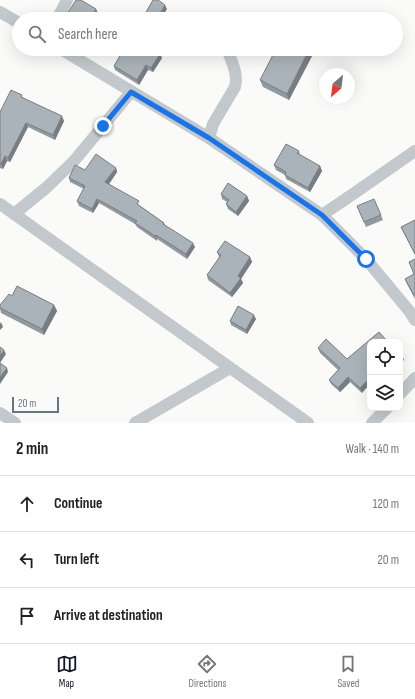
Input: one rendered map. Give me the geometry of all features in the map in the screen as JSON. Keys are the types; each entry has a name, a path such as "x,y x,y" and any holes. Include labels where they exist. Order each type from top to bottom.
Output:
{"street":[{"path":"61,12 67,0"},
{"path":"0,12 12,19"},
{"path":"72,56 209,138 322,215 366,259 415,320"},
{"path":"209,138 214,124 235,87 236,73 230,56"},
{"path":"14,214 46,188 74,161 131,92"},
{"path":"322,215 415,151"},
{"path":"0,204 308,423"},
{"path":"135,423 230,368"},
{"path":"403,391 415,378"},
{"path":"372,423 384,411"},
{"path":"0,413 15,423"}],"building":[{"path":"76,0 81,0 96,9 94,12 68,12"},
{"path":"153,0 158,0 165,5 161,12 146,12"},
{"path":"120,56 159,56 151,68 146,65 137,80 114,66"},
{"path":"272,56 306,56 287,94 260,80"},
{"path":"11,90 22,95 21,97 62,116 53,135 26,123 8,158 5,156 0,164 0,112"},
{"path":"286,144 299,151 297,153 320,166 308,188 285,175 286,172 274,165"},
{"path":"96,154 116,168 105,182 139,201 137,204 164,223 163,224 193,243 186,254 135,223 137,221 97,199 92,209 77,201 85,186 69,178 75,165 85,170"},
{"path":"228,183 247,196 236,212 226,204 229,200 221,194"},
{"path":"374,199 381,215 364,222 357,206"},
{"path":"415,220 415,254 401,227"},
{"path":"225,241 250,257 238,276 241,278 230,293 207,275 221,255 217,252"},
{"path":"415,259 414,295 405,279 414,274 409,262"},
{"path":"17,286 54,305 42,329 0,308 0,305 9,294 12,296"},
{"path":"238,306 254,315 246,330 230,321"},
{"path":"379,332 385,339 371,339"},
{"path":"326,339 347,359 367,342 367,381 360,388 348,377 338,388 329,380 340,368 318,348"},
{"path":"0,347 4,350 0,356"},
{"path":"0,363 7,368 0,377"}],"route":[{"path":"103,126 131,92 209,138 322,215 366,259"}]}
